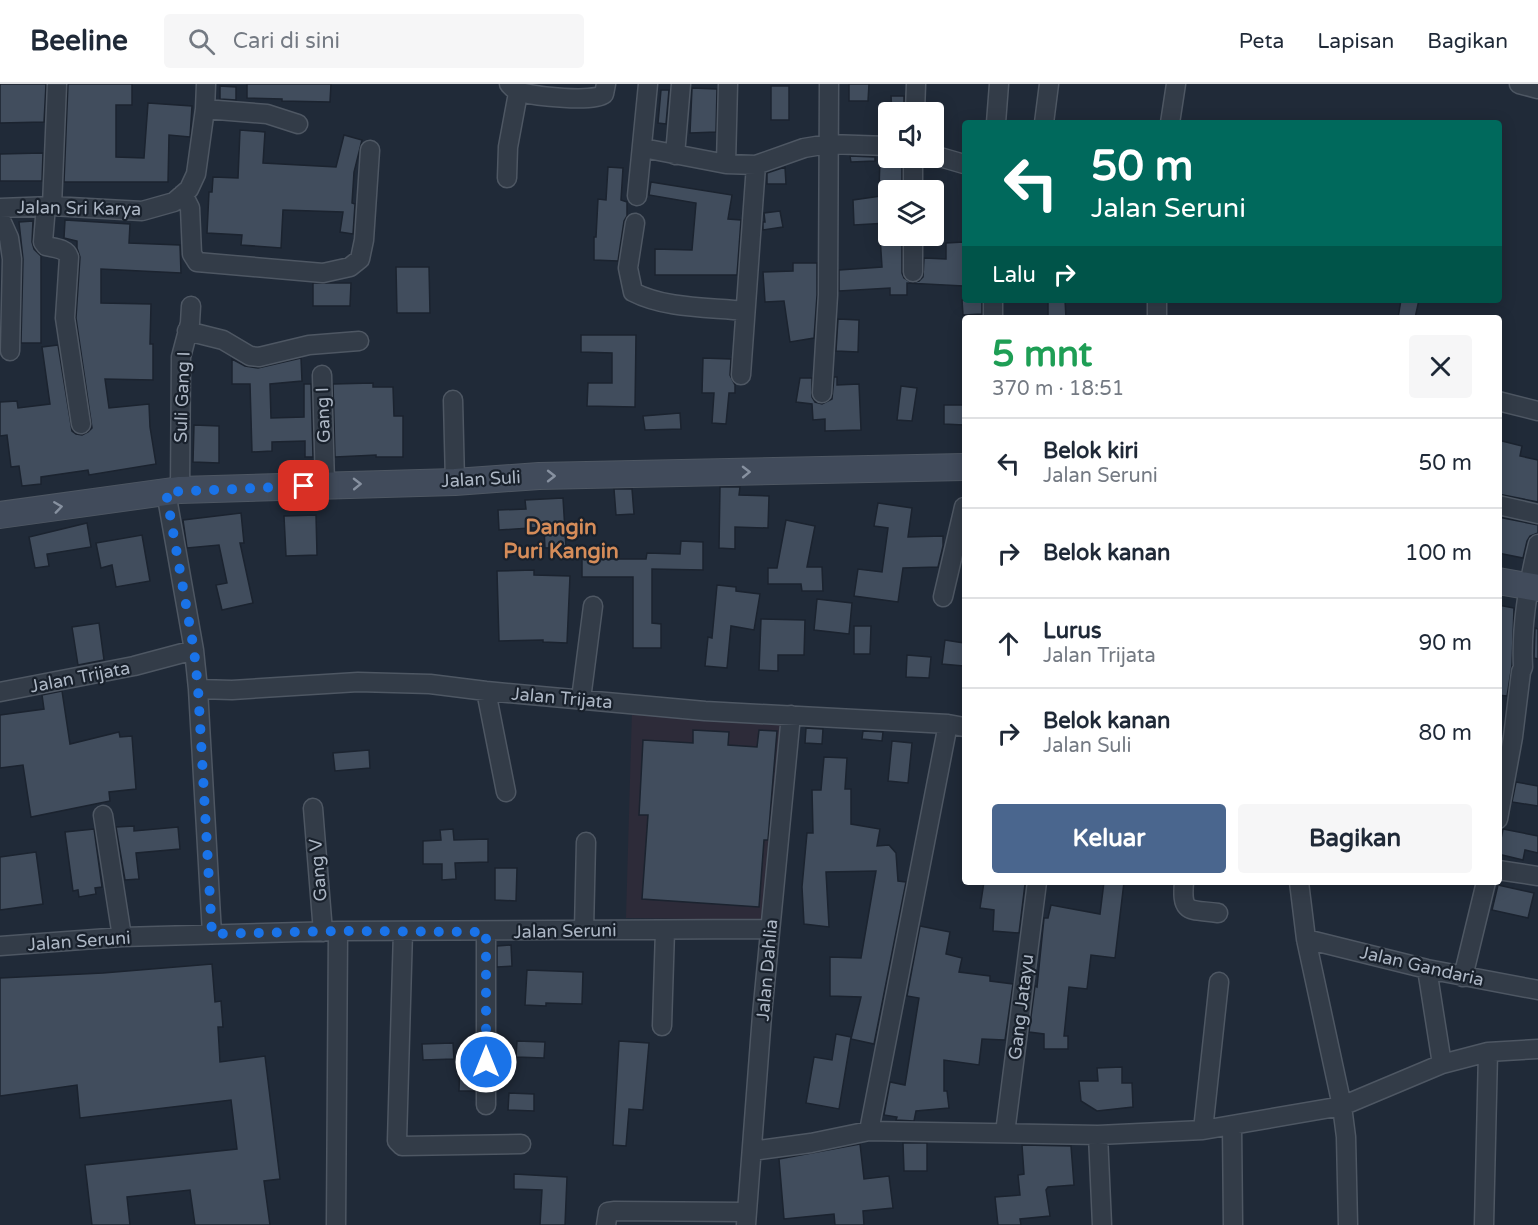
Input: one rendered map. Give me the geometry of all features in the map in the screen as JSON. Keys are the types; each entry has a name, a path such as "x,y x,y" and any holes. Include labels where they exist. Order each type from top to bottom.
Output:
{"main road":[{"name":"Jalan Suli","path":"0,515 173,491 455,482 539,476 962,467"},
{"path":"1502,581 1533,587"}],"street":[{"path":"57,84 49,206 44,242 46,246 64,250 69,257 65,318 81,424"},
{"path":"206,84 196,174 189,189 183,194 190,208 192,254 197,262 322,273 350,267 360,259 364,240 370,150"},
{"path":"507,178 513,88 563,98 597,98 604,94 606,84"},
{"path":"637,196 648,84"},
{"path":"675,155 681,84"},
{"path":"726,164 728,84"},
{"path":"822,393 828,296 829,84"},
{"path":"915,102 916,84"},
{"path":"996,120 999,84"},
{"path":"1044,120 1049,84"},
{"path":"1170,120 1176,84"},
{"path":"1519,84 1538,89"},
{"path":"205,109 267,114 298,124"},
{"path":"643,148 726,164 756,165 804,148 828,144 878,146"},
{"path":"944,158 962,163"},
{"path":"741,375 756,165"},
{"name":"Jalan Sri Karya","path":"0,208 49,206 142,211 174,202 183,194"},
{"path":"0,218 9,238 12,259 10,351"},
{"path":"635,223 628,268 633,292 643,297 672,304 745,310"},
{"path":"913,246 913,272"},
{"name":"Suli Gang I","path":"173,491 181,357 191,306"},
{"path":"187,331 223,340 250,356 259,357 309,345 359,341"},
{"name":"Gang I","path":"322,375 325,485"},
{"path":"453,400 455,482"},
{"path":"1502,402 1538,411"},
{"path":"173,491 198,688 212,934"},
{"path":"1502,506 1538,514"},
{"path":"943,597 962,516"},
{"path":"1502,778 1506,736 1521,672 1531,668 1524,632 1533,587 1538,544"},
{"path":"581,699 593,606"},
{"name":"Jalan Trijata","path":"0,692 92,675 194,650"},
{"name":"Jalan Trijata","path":"198,688 232,690 358,682 429,684 705,711 956,725"},
{"path":"486,691 506,792"},
{"name":"Jalan Dahlia","path":"746,1219 770,929 792,715"},
{"path":"869,1131 956,725"},
{"name":"Gang V","path":"313,808 331,932 336,1225"},
{"path":"103,815 122,937"},
{"path":"584,930 586,842"},
{"path":"1502,871 1538,876"},
{"name":"Gang Jatayu","path":"1005,1133 1037,885"},
{"path":"1184,885 1182,899 1188,909 1218,913"},
{"path":"1299,885 1306,939 1342,1106 1346,1137 1348,1225"},
{"path":"1463,977 1485,885"},
{"name":"Jalan Seruni","path":"0,946 122,937 212,934 770,929"},
{"path":"662,1026 665,930"},
{"path":"403,932 397,1141 402,1146 521,1144"},
{"path":"486,932 486,1105"},
{"name":"Jalan Gandaria","path":"1306,939 1426,969 1538,990"},
{"path":"1426,969 1442,1064"},
{"path":"1203,1130 1219,982"},
{"path":"752,1151 811,1143 869,1131 1098,1135 1203,1130 1342,1106 1442,1064 1488,1052 1538,1049"},
{"path":"1484,1225 1488,1052"},
{"path":"1232,1125 1233,1225"},
{"path":"1098,1135 1102,1225"},
{"path":"606,1225 608,1212 615,1211 746,1219"}],"shaded area":[{"path":"632,711 782,720 764,920 626,918"}],"building":[{"path":"0,84 46,84 44,122 0,123"},
{"path":"68,84 132,84 132,105 116,105 116,157 144,158 148,103 192,106 190,137 169,135 168,182 64,182"},
{"path":"247,84 331,84 330,102 247,98"},
{"path":"849,84 869,84 868,101 849,101"},
{"path":"220,86 236,87 236,100 220,99"},
{"path":"771,86 789,86 789,120 771,120"},
{"path":"692,88 717,89 716,132 690,133"},
{"path":"661,90 669,90 666,124 658,123"},
{"path":"891,96 904,96 904,102 891,102"},
{"path":"240,130 265,132 263,163 336,167 344,135 362,140 354,172 353,234 340,232 343,212 283,210 281,248 241,245 242,235 207,233 209,192 212,192 213,177 238,178"},
{"path":"43,153 42,181 0,181 0,154"},
{"path":"850,156 875,157 875,161 851,162"},
{"path":"608,167 623,168 621,200 627,202 627,216 624,221 618,261 594,260 598,199 606,200"},
{"path":"785,167 786,184 767,184 767,173"},
{"path":"880,168 902,168 902,180 879,180"},
{"path":"651,182 732,195 728,219 741,220 737,275 655,275 655,249 692,250 696,203 649,195"},
{"path":"878,196 878,224 854,225 853,200"},
{"path":"780,211 783,227 763,230 764,213"},
{"path":"65,220 130,224 129,243 180,245 181,273 101,269 101,303 151,304 150,344 153,344 153,380 105,379 109,408 149,404 156,464 89,475 88,470 41,477 41,484 22,486 19,466 11,467 7,435 0,436 0,402 17,401 18,408 50,404 42,347 58,345 72,431 82,435 92,428 76,318 80,257 77,241 64,238"},
{"path":"33,221 32,242 34,249 41,256 41,343 21,343 23,259 19,222"},
{"path":"962,242 962,286 907,283 907,295 890,295 890,288 839,291 839,270 882,267 881,246 902,246 902,273 904,278 912,283 923,277 924,258 946,259 946,243"},
{"path":"793,263 817,263 817,295 814,338 790,342 784,301 765,302 763,272 793,271"},
{"path":"396,267 429,267 430,313 397,313"},
{"path":"313,283 351,283 350,306 313,306"},
{"path":"962,303 982,303 982,314 963,315"},
{"path":"1048,303 1065,303 1066,315 1048,315"},
{"path":"1400,303 1418,303 1416,315 1398,315"},
{"path":"838,319 859,320 858,352 836,351"},
{"path":"581,335 636,335 635,407 587,406 588,383 612,383 612,353 581,352"},
{"path":"301,358 302,381 270,384 271,418 304,417 304,384 311,384 313,457 305,457 305,441 272,442 272,451 252,452 250,384 232,384 232,359 245,366 258,368"},
{"path":"703,358 731,359 730,375 735,385 735,393 729,393 726,424 712,423 714,393 702,393"},
{"path":"834,377 837,377 837,385 859,384 861,430 825,431 825,419 813,420 812,404 796,402 800,378 812,378 812,397 815,402 822,404 832,399"},
{"path":"373,383 373,387 393,387 394,416 403,416 403,457 376,457 376,455 335,457 333,384"},
{"path":"901,386 917,388 912,421 897,420"},
{"path":"944,405 962,405 962,425 944,424"},
{"path":"680,413 681,429 645,430 643,416"},
{"path":"194,425 219,426 219,463 193,462"},
{"path":"1502,441 1522,446 1520,456 1538,460 1538,502 1502,495"},
{"path":"720,487 740,487 739,495 769,496 768,528 735,527 735,549 719,548"},
{"path":"614,489 632,489 634,514 616,515"},
{"path":"563,498 566,547 545,548 544,527 499,530 498,510 526,509 525,500"},
{"path":"878,503 912,508 908,537 943,536 938,567 903,568 898,602 854,596 858,569 882,572 888,528 874,526"},
{"path":"241,513 244,543 240,543 253,603 222,610 216,585 227,583 219,545 187,548 183,520"},
{"path":"316,515 317,555 286,556 284,516"},
{"path":"1502,518 1538,525 1538,533 1530,536 1527,541 1523,558 1502,554"},
{"path":"786,520 815,526 807,567 822,567 823,591 802,591 801,584 768,584 768,568 777,568"},
{"path":"87,523 91,547 47,554 49,566 35,568 29,537"},
{"path":"142,535 150,581 116,587 112,565 101,568 96,543"},
{"path":"681,541 703,542 703,570 652,569 652,623 661,624 661,648 633,648 633,577 582,577 582,559 646,559 647,553 680,554"},
{"path":"534,570 534,575 570,576 567,643 543,642 543,640 499,641 497,571"},
{"path":"717,585 736,587 736,591 760,594 754,630 731,626 727,668 705,666 708,637 712,638"},
{"path":"817,599 852,603 849,634 814,630"},
{"path":"1502,606 1514,608 1512,665 1507,696 1502,695"},
{"path":"761,619 805,620 804,655 778,655 778,671 759,670"},
{"path":"99,623 104,660 78,665 72,627"},
{"path":"854,626 871,626 870,654 854,654"},
{"path":"1535,628 1538,629 1538,659 1534,658"},
{"path":"945,640 962,643 962,666 942,664"},
{"path":"907,655 931,657 929,678 906,677"},
{"path":"62,691 70,744 119,732 120,737 132,736 136,789 109,792 110,801 31,817 23,765 0,768 0,715 44,709 42,695"},
{"path":"806,728 823,729 822,744 805,743"},
{"path":"693,730 729,732 728,745 757,747 759,730 777,731 768,840 764,840 759,907 642,899 648,815 639,815 643,740 693,743"},
{"path":"863,731 883,732 882,741 862,739"},
{"path":"892,741 912,743 908,783 888,781"},
{"path":"369,750 370,768 335,771 333,753"},
{"path":"824,757 847,758 845,789 851,789 851,824 880,829 877,846 889,845 896,853 898,881 906,882 874,1044 851,1039 861,997 830,996 830,957 861,958 876,871 826,872 829,927 804,924 802,887 807,833 813,833 812,790 821,790"},
{"path":"1516,782 1538,786 1538,806 1512,802"},
{"path":"134,826 134,831 178,827 180,849 136,853 139,879 125,880 116,827"},
{"path":"94,829 102,887 95,888 96,894 79,897 78,890 73,891 65,832"},
{"path":"453,829 454,840 488,839 488,862 455,863 456,879 442,880 442,864 423,864 423,841 441,840 440,830"},
{"path":"1503,829 1538,836 1538,853 1525,850 1523,860 1502,855"},
{"path":"36,852 43,904 0,910 0,857"},
{"path":"495,868 517,868 516,901 495,900"},
{"path":"984,885 1025,885 1019,933 993,931 994,910 980,908"},
{"path":"1104,885 1124,885 1115,958 1091,955 1087,989 1069,987 1064,1036 1068,1036 1068,1049 1044,1049 1044,1034 1029,1032 1035,986 1037,987 1044,918 1048,918 1051,905 1100,914"},
{"path":"1498,885 1534,893 1528,918 1492,910"},
{"path":"920,926 950,932 946,954 962,958 959,972 990,976 990,981 1013,984 1005,1040 982,1039 979,1065 944,1060 944,1091 947,1091 949,1108 916,1111 914,1121 896,1120 897,1117 884,1115 890,1082 905,1085 919,998 907,996"},
{"path":"511,945 512,966 497,967 497,946"},
{"path":"212,964 215,1002 221,1001 223,1027 218,1027 220,1062 265,1056 280,1179 264,1181 270,1225 195,1225 190,1190 127,1197 130,1225 92,1225 85,1165 237,1149 231,1100 80,1118 77,1085 0,1096 0,978"},
{"path":"527,970 583,972 582,1004 525,1005"},
{"path":"836,1034 851,1037 839,1109 806,1103 814,1057 832,1060"},
{"path":"517,1041 545,1042 544,1058 516,1057"},
{"path":"619,1041 649,1043 643,1110 629,1109 626,1146 613,1145"},
{"path":"453,1043 454,1059 423,1060 422,1044"},
{"path":"460,1063 475,1063 475,1091 459,1091"},
{"path":"1122,1067 1122,1083 1132,1083 1133,1107 1097,1111 1081,1101 1079,1081 1098,1081 1097,1068"},
{"path":"509,1093 534,1094 534,1111 508,1110"},
{"path":"903,1143 927,1143 927,1171 904,1171"},
{"path":"860,1144 864,1179 889,1176 893,1208 863,1211 864,1225 835,1225 834,1214 784,1219 779,1159"},
{"path":"1022,1145 1071,1146 1074,1185 1048,1187 1046,1190 1050,1216 1020,1219 1021,1225 998,1225 995,1197 1020,1195 1018,1175 1024,1174"},
{"path":"514,1174 567,1177 565,1225 540,1225 542,1190 514,1189"}],"district":[{"name":"Dangin Puri Kangin","path":"561,539"}],"route":[{"path":"304,486 166,492 194,650 198,688 212,934 338,931 486,932 486,1062"}]}
